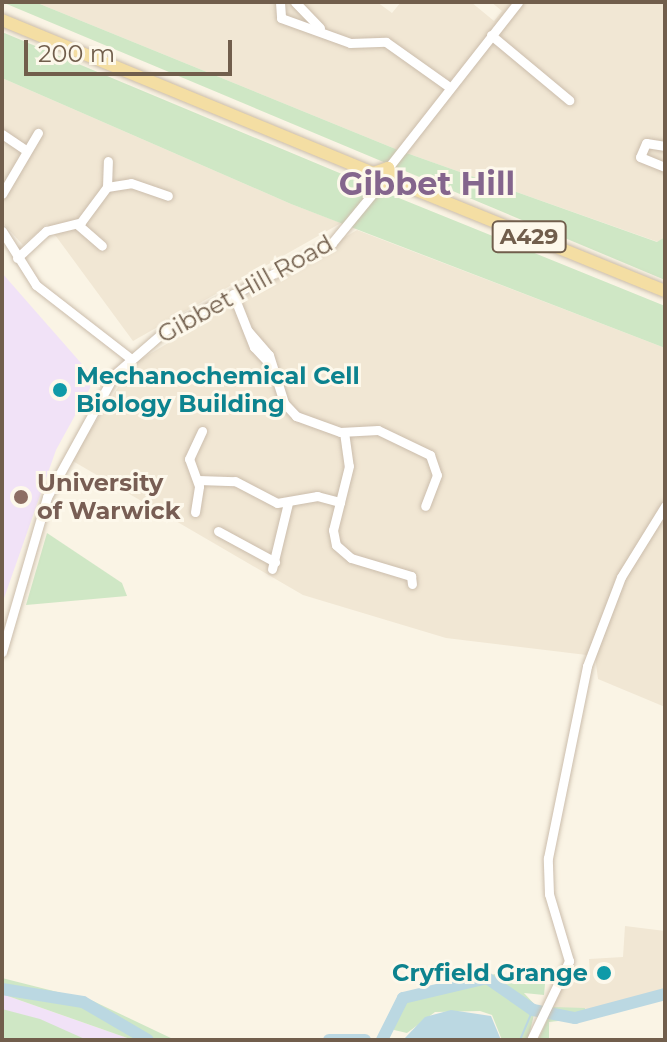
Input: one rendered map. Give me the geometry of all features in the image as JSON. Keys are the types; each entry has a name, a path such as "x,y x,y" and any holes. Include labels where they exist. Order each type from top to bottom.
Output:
{"main road":[{"path":"2,20 374,173 388,168 394,181 378,187 374,173"},
{"name":"A429","path":"394,181 665,291"}],"street":[{"path":"280,2 281,18 320,28 350,43 386,42 448,86"},
{"path":"295,2 320,28"},
{"path":"388,168 448,86 518,2"},
{"path":"491,35 569,100"},
{"path":"2,194 38,133"},
{"path":"2,134 26,150"},
{"path":"665,146 646,143 640,157 665,167"},
{"path":"17,258 46,231 77,224 107,187 108,161"},
{"path":"107,187 127,183 151,195 168,196"},
{"name":"Gibbet Hill Road","path":"2,652 62,461 130,358 233,294 343,235 378,187"},
{"path":"77,224 102,246"},
{"path":"2,231 36,285 107,333 130,358"},
{"path":"233,294 248,331 273,367 289,411 344,432 374,429 430,455 437,475 425,506"},
{"path":"195,512 198,480 189,459 202,431"},
{"path":"344,432 349,466 333,534 343,553 414,576"},
{"path":"198,480 235,481 288,503 313,496 340,502"},
{"path":"218,531 273,565 288,503"},
{"path":"531,1040 569,961 549,894 548,858 587,666 621,577 665,506"}],"shaded area":[{"path":"35,2 377,2 392,13 401,2 471,2 494,21 502,11 491,2 665,2 665,237 658,242 398,150"},
{"path":"2,78 341,223 133,341 47,224 23,245 2,222"},
{"path":"357,230 665,348 665,707 598,679 595,656 446,638 303,595 71,460 133,364"},
{"name":"University of Warwick","path":"2,273 95,379 56,450 2,604"},
{"path":"625,926 665,931 665,990 588,1013 546,1010 568,976 590,975 589,959 623,957"},
{"path":"2,994 16,999 133,1040 2,1040"}],"green space":[{"path":"2,2 35,2 398,150 657,242 665,237 665,280"},
{"path":"2,32 361,182 368,196 389,194 665,306 665,348 291,204 2,78"},
{"path":"47,533 122,583 127,596 26,605"},
{"path":"495,974 513,984 545,984 544,995 524,993 536,1006 528,1040 502,1040 492,1015 480,1011 435,1012 407,1033 394,1030 392,1020 411,994"},
{"path":"2,978 93,1001 175,1040 133,1040 2,994"},
{"path":"553,1007 585,1008 585,1018 549,1022 549,1040 538,1040"},
{"path":"2,1009 40,1019 87,1040 2,1040"}],"water":[{"path":"451,1010 491,1016 501,1040 404,1039 425,1017"}],"waterway":[{"path":"382,1040 403,998 487,978 533,1010 575,1018 665,994"},
{"path":"2,989 83,1002 148,1040"},
{"path":"520,1040 533,1010"},
{"path":"329,1040 365,1040"}],"place":[{"name":"Mechanochemical Cell Biology Building","path":"60,390"},
{"name":"University of Warwick","path":"21,497"},
{"name":"Cryfield Grange","path":"604,973"}],"district":[{"name":"Gibbet Hill","path":"427,184"}]}
